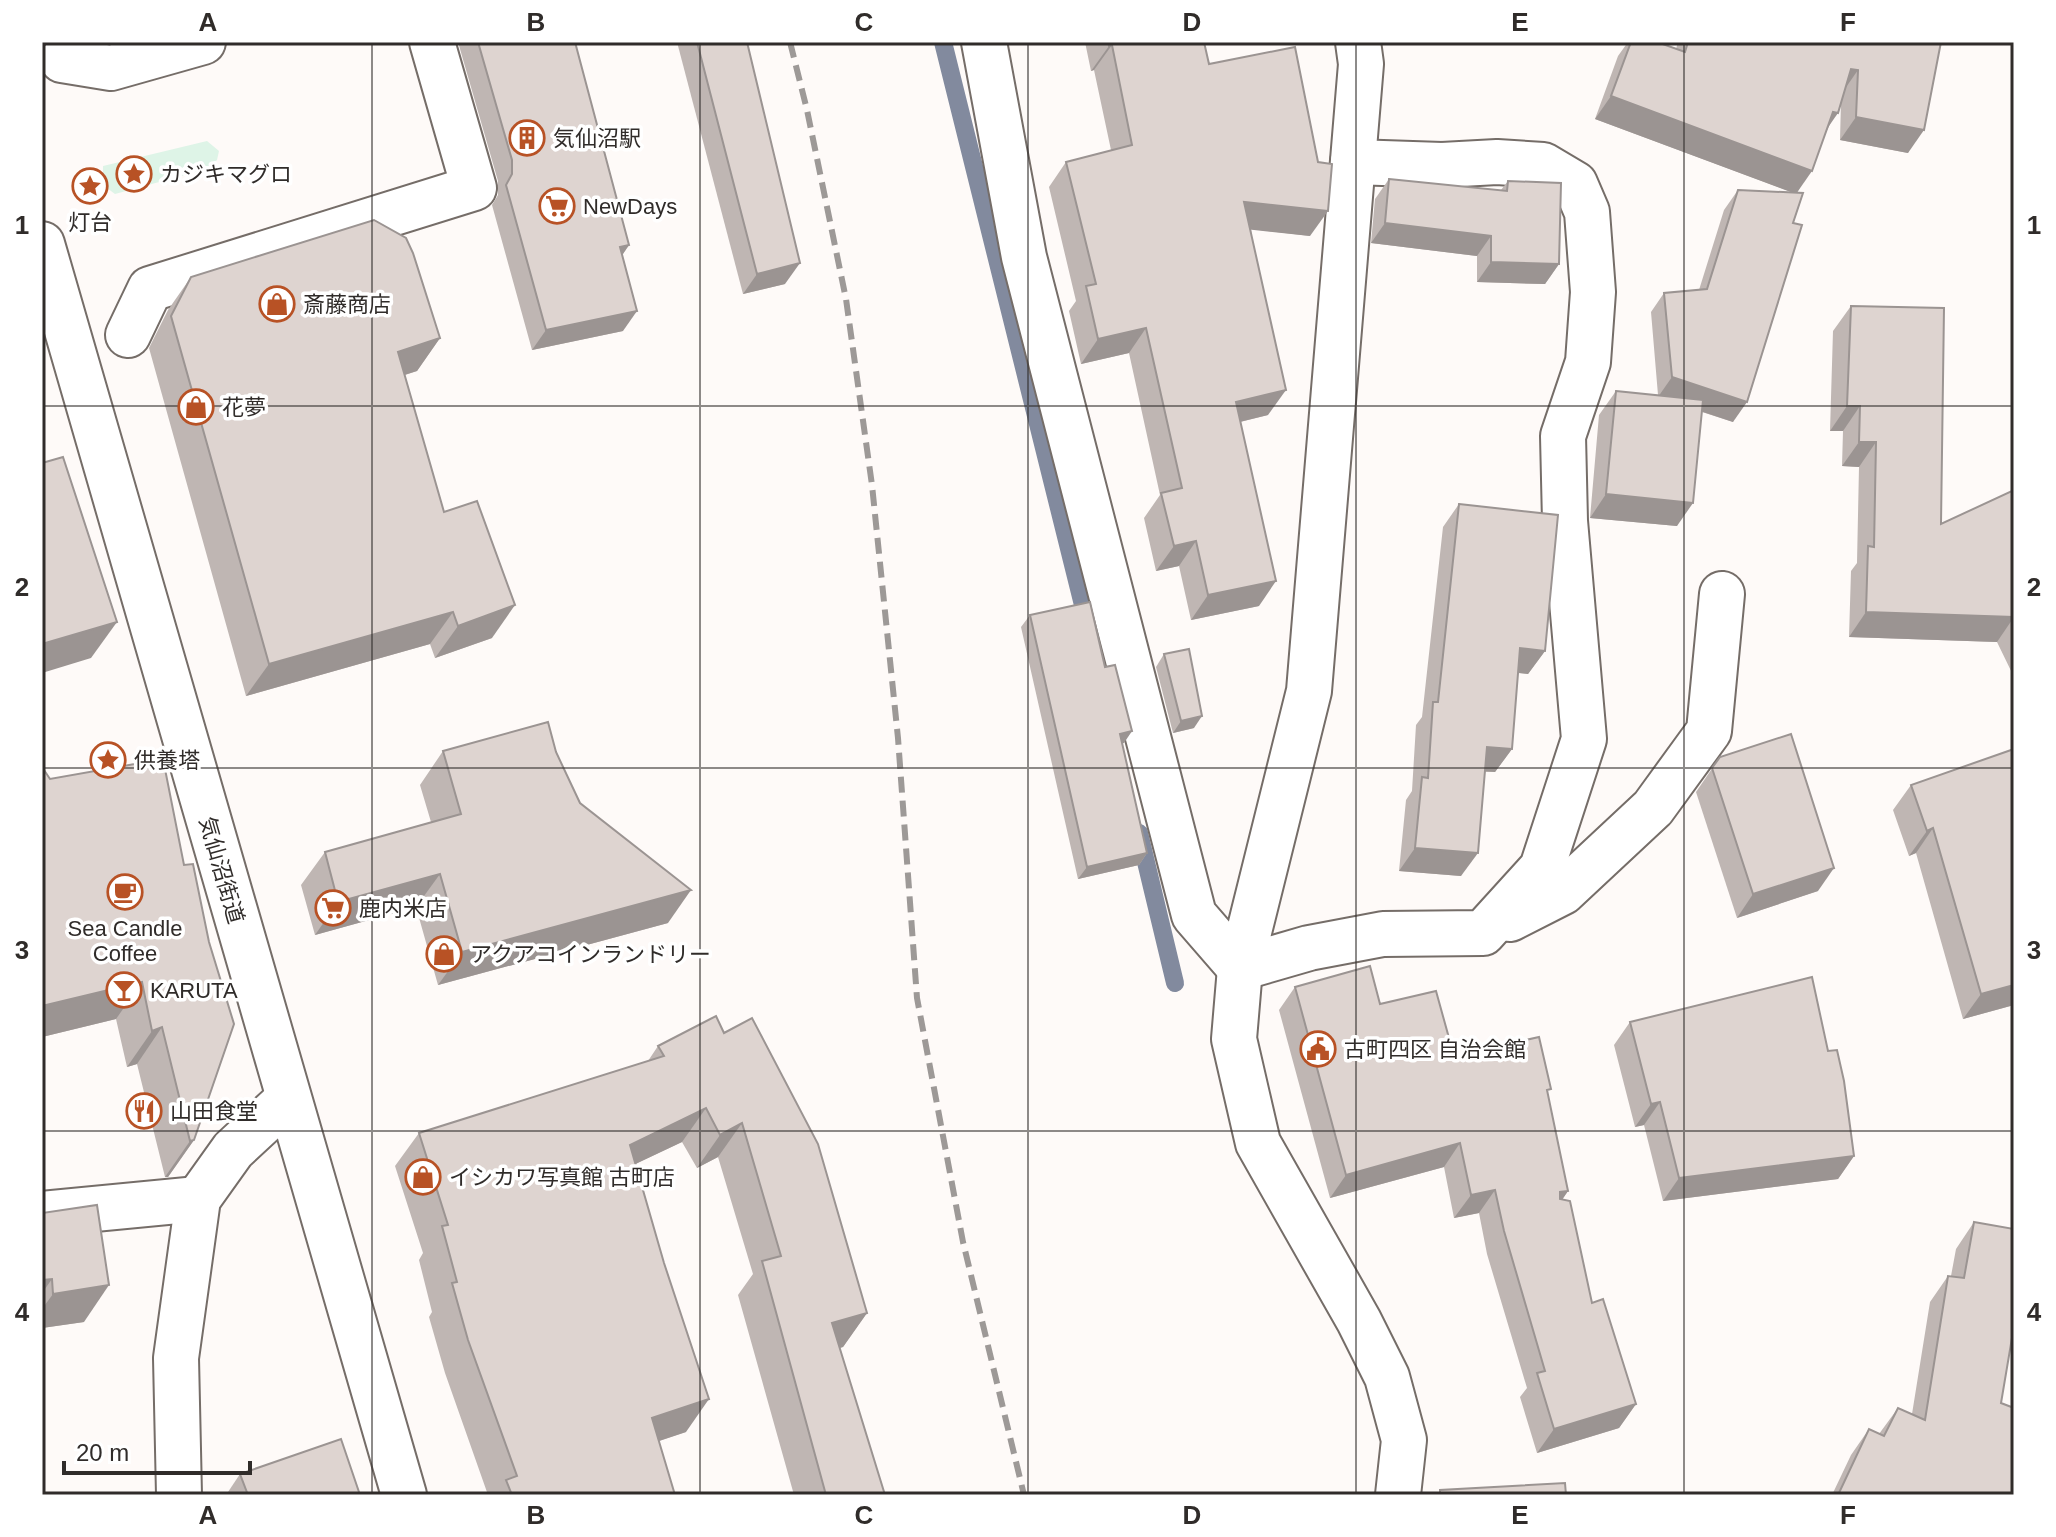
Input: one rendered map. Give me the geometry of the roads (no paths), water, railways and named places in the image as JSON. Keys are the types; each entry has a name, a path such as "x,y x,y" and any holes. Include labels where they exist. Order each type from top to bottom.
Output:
{"street":[{"path":"62,60 111,68 203,42"},
{"path":"128,335 150,289 474,188 432,42"},
{"path":"984,42 1024,257 1194,915 1240,968"},
{"path":"1358,42 1361,64 1309,691 1240,968 1234,1039 1258,1143 1359,1321 1387,1377 1404,1440 1398,1495"},
{"path":"1353,162 1543,165 1575,184 1587,212 1593,292 1588,362 1563,436 1565,521 1584,739 1542,868 1483,933"},
{"name":"気仙沼街道","path":"42,244 404,1495"},
{"path":"1240,968 1309,948 1383,934 1483,933 1563,892 1653,808 1709,731 1722,594"},
{"path":"179,1495 176,1358 198,1199 233,1150 288,1099"},
{"path":"42,1214 198,1199"}],"waterway":[{"path":"943,42 1088,625"},
{"path":"1139,833 1175,983"}],"railway":[{"path":"790,42 846,299 872,485 898,738 917,998 963,1242 1024,1495"}],"place":[{"name":"気仙沼駅","path":"527,138"},
{"name":"カジキマグロ","path":"134,174"},
{"name":"灯台","path":"90,186"},
{"name":"NewDays","path":"557,206"},
{"name":"斎藤商店","path":"277,304"},
{"name":"花夢","path":"196,407"},
{"name":"供養塔","path":"108,760"},
{"name":"Sea Candle Coffee","path":"125,892"},
{"name":"鹿内米店","path":"333,908"},
{"name":"アクアコインランドリー","path":"444,954"},
{"name":"KARUTA","path":"124,990"},
{"name":"古町四区 自治会館","path":"1318,1049"},
{"name":"山田食堂","path":"144,1111"},
{"name":"イシカワ写真館 古町店","path":"423,1177"}]}
